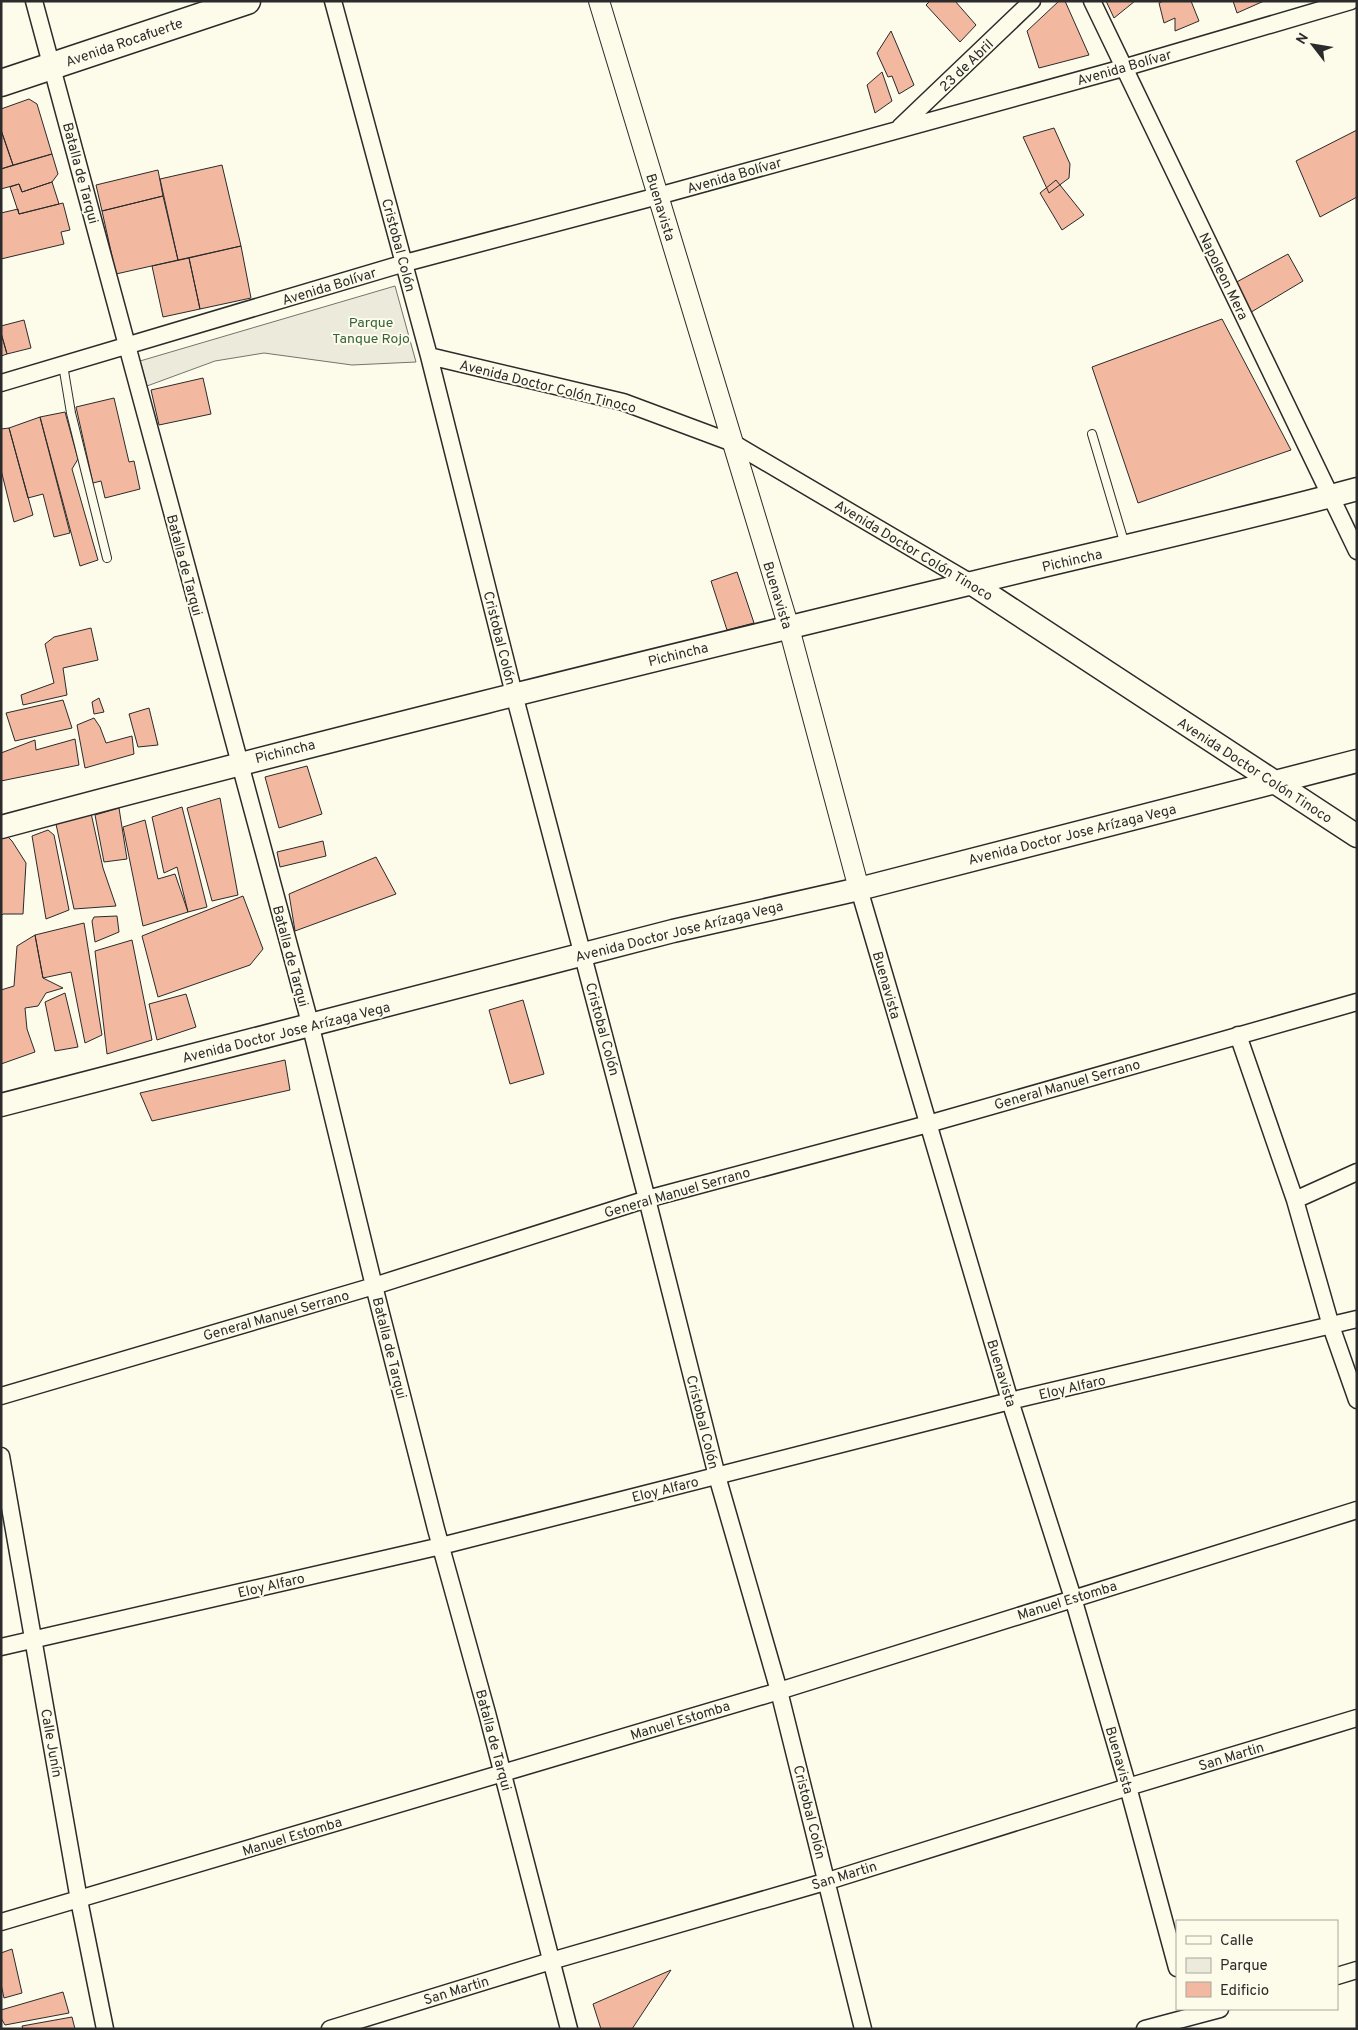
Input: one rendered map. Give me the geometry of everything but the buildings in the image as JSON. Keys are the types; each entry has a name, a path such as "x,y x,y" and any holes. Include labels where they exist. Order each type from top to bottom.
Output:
{"main road":[{"name":"Avenida Rocafuerte","path":"1,83 247,1"},
{"name":"Pichincha","path":"1,827 239,763 514,694 1126,547 1357,489"},
{"name":"Avenida Doctor Colón Tinoco","path":"971,583 1357,836"},
{"name":"Avenida Doctor Jose Arízaga Vega","path":"1,1105 673,931 859,889 1357,761"}],"street":[{"name":"Batalla de Tarqui","path":"34,1 310,1026 441,1546 503,1774 569,2029"},
{"name":"Cristobal Colón","path":"333,1 429,356 514,694 647,1199 717,1476 779,1691 828,1881 863,2029"},
{"name":"Buenavista","path":"599,1 789,628 859,889 1010,1401 1073,1598 1128,1787 1176,1964"},
{"name":"23 de Abril","path":"899,128 1032,1"},
{"name":"Napoleon Mera","path":"1092,1 1357,551"},
{"name":"Avenida Bolívar","path":"1,383 404,263 658,196 899,128 1124,68 1351,1"},
{"name":"Avenida Doctor Colón Tinoco","path":"429,356 623,402 732,443 971,583"},
{"name":"General Manuel Serrano","path":"1,1396 374,1286 647,1199 928,1124 1357,1002"},
{"path":"1238,1035 1295,1200 1331,1326 1357,1400"},
{"path":"1295,1200 1357,1172"},
{"name":"Eloy Alfaro","path":"1,1648 441,1546 1010,1401 1357,1319"},
{"name":"Calle Junín","path":"1,1456 79,1900 106,2029"},
{"name":"Manuel Estomba","path":"1,1922 779,1691 1357,1510"},
{"name":"San Martin","path":"330,2029 551,1961 828,1881 1357,1718"},
{"path":"1338,1976 1357,1970"},
{"path":"1144,2029 1217,2010"}],"lane":[{"path":"63,365 72,413 107,558"},
{"path":"1092,434 1126,547"}],"green space":[{"name":"Parque Tanque Rojo","path":"395,286 416,362 352,365 264,353 215,361 147,386 140,361"}]}
